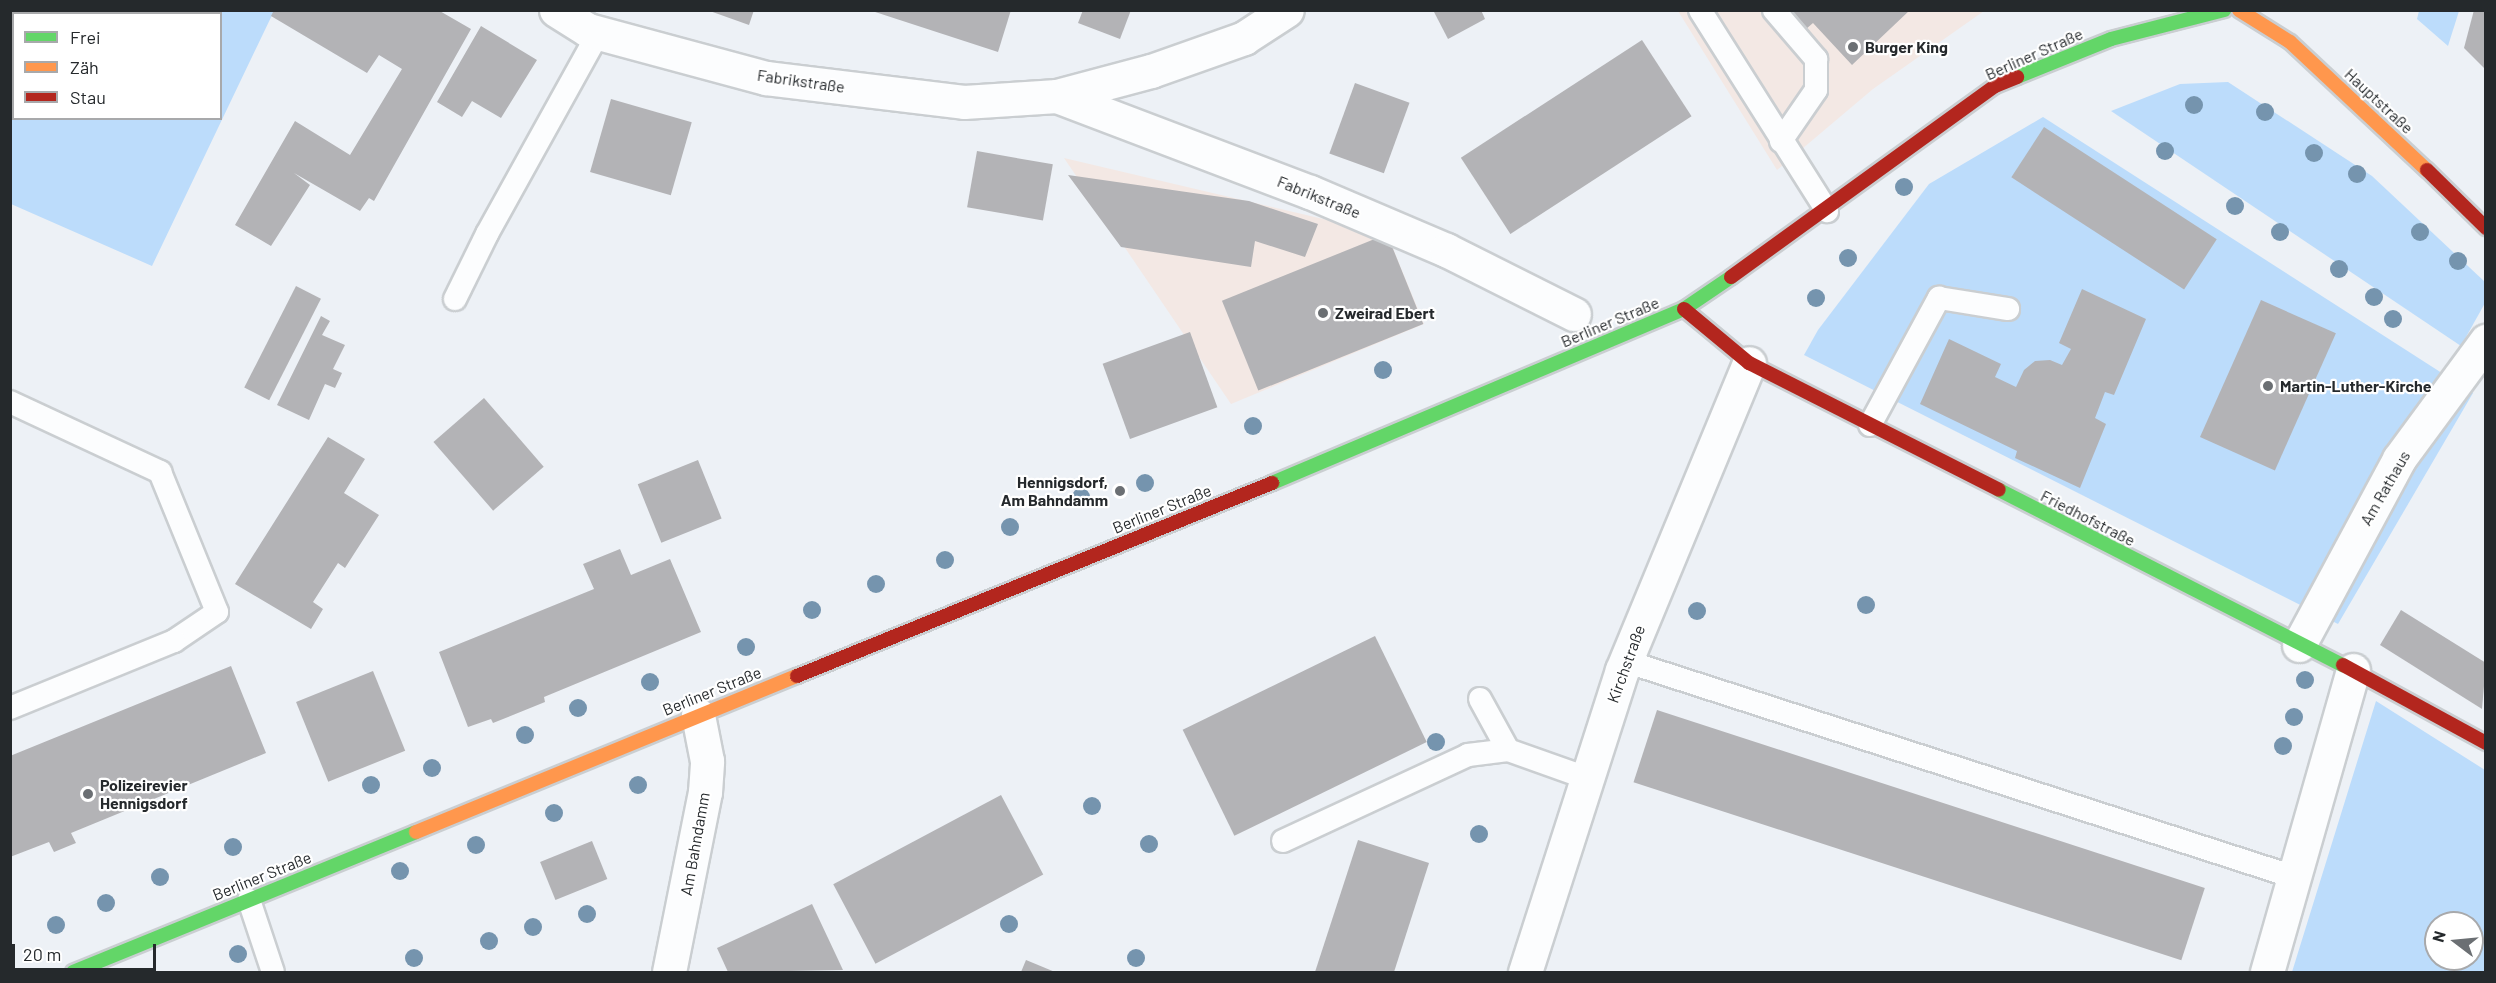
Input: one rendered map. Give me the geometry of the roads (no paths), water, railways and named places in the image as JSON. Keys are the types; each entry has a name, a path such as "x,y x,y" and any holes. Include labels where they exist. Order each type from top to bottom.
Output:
{"main road":[{"name":"Berliner Straße","path":"73,972 104,967 249,900 1359,447 1684,309 1827,211 1995,87 2111,39 2224,10"},
{"name":"Hauptstraße","path":"2239,10 2290,42 2384,127 2486,228"},
{"name":"Friedhofstraße","path":"1684,309 1749,363 2299,645 2353,670 2486,743"}],"street":[{"name":"Fabrikstraße","path":"556,10 599,33 766,78 964,102 1057,96 1151,71 1244,38 1287,10"},
{"name":"Fabrikstraße","path":"1057,96 1310,192 1446,250 1574,314"},
{"name":"Am Rathaus","path":"2299,645 2399,459 2486,341"},
{"name":"Kirchstraße","path":"1529,971 1625,661 1749,363"},
{"path":"2267,972 2353,670"},
{"name":"Am Bahndamm","path":"669,972 705,792 707,761 698,715"}],"lane":[{"path":"1700,10 1827,211"},
{"path":"1774,10 1816,58 1816,90 1781,141"},
{"path":"456,299 487,234 599,33"},
{"path":"1870,425 1940,298 2008,309"},
{"path":"10,402 160,472 217,612 174,641 10,708"},
{"path":"1625,661 2294,877"},
{"path":"1480,699 1509,750"},
{"path":"1283,841 1468,755 1509,750 1587,778"},
{"path":"249,900 273,972"}],"place":[{"name":"Burger King","path":"1853,47"},
{"name":"Zweirad Ebert","path":"1323,313"},
{"name":"Martin-Luther-Kirche","path":"2268,386"},
{"name":"Hennigsdorf, Am Bahndamm","path":"1120,491"},
{"name":"Polizeirevier Hennigsdorf","path":"88,794"}]}
